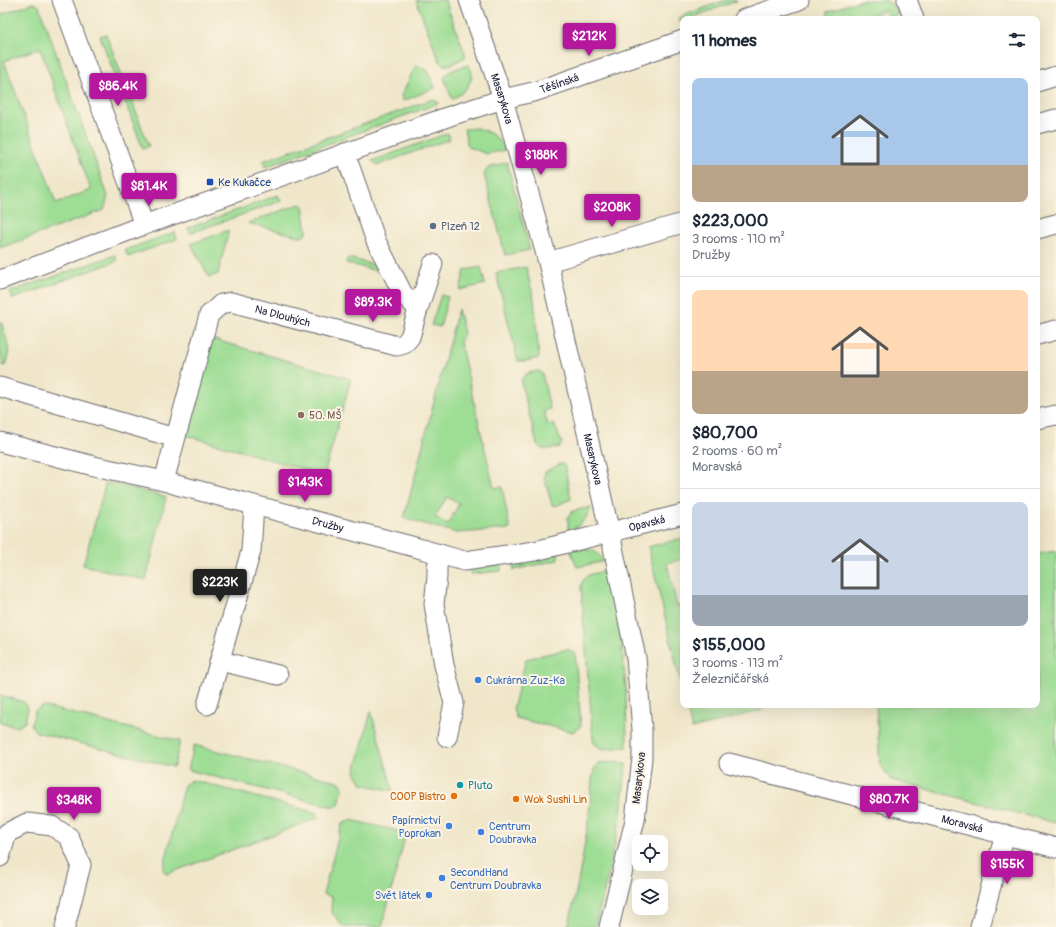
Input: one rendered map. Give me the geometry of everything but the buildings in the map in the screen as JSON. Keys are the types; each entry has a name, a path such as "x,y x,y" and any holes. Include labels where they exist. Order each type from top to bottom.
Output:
{"street":[{"path":"62,0 144,226"},
{"name":"Masarykova","path":"469,0 503,99 548,262 610,533 636,658 642,730 642,758 635,820 609,927"},
{"path":"753,16 799,0"},
{"path":"907,0 913,16"},
{"name":"Těšínská","path":"503,99 537,91 680,41"},
{"path":"1040,81 1056,76"},
{"path":"0,280 345,153 503,99"},
{"path":"1040,123 1056,119"},
{"path":"345,153 376,241 403,294 418,309 433,264"},
{"path":"1040,229 1056,224"},
{"path":"548,262 680,225"},
{"name":"Na Dlouhých","path":"175,438 209,314 221,304 231,302 398,346 404,344 410,337 418,309"},
{"path":"1040,334 1056,330"},
{"path":"0,386 175,438 164,481"},
{"path":"1040,418 1056,415"},
{"name":"Družby","path":"0,442 94,466 164,481 464,561 535,551 610,533"},
{"path":"207,705 251,551 254,506"},
{"name":"Opavská","path":"610,533 680,515"},
{"path":"440,554 437,567 434,604 444,664 454,703 447,737"},
{"path":"220,661 278,675"},
{"name":"Moravská","path":"729,763 1056,848"},
{"path":"0,857 7,833 27,823 52,826 69,837 81,865 65,927"},
{"path":"980,927 1005,834"}],"green space":[{"path":"416,0 445,0 466,56 449,65 444,65 439,61"},
{"path":"726,0 737,1 696,16 683,16"},
{"path":"861,0 886,0 893,6 898,5 896,16 888,16 885,10 869,16 829,16 827,12"},
{"path":"33,3 39,6 108,196 104,210 0,248 0,15","holes":["40,48 91,190 56,203 4,61"]},
{"path":"106,34 149,146 143,149 100,36"},
{"path":"416,65 428,71 435,88 403,101 401,96"},
{"path":"469,65 472,78 468,86 459,95 452,99 444,78 451,71"},
{"path":"433,99 439,103 265,167 263,161"},
{"path":"477,128 486,131 497,138 505,150 487,154 468,147 464,129"},
{"path":"448,133 450,139 378,165 372,161"},
{"path":"507,162 530,250 505,255 484,174 488,168"},
{"path":"278,195 281,201 190,233 188,228"},
{"path":"300,204 303,206 307,231 302,237 248,223"},
{"path":"229,230 218,274 209,277 191,244"},
{"path":"175,232 177,239 128,257 125,250"},
{"path":"115,255 117,261 13,299 10,292"},
{"path":"348,258 375,265 377,271 346,263"},
{"path":"481,267 485,284 460,290 465,270"},
{"path":"526,267 534,299 539,358 518,361 496,273"},
{"path":"441,295 448,297 440,327 431,325"},
{"path":"458,309 464,333 460,342 494,488 502,487 510,529 457,533 404,518","holes":["447,497 459,504 448,524 435,517"]},
{"path":"0,321 8,345 8,360 6,365 3,366 0,348"},
{"path":"212,339 351,379 324,475 185,435"},
{"path":"539,371 542,373 550,409 544,411 548,425 554,424 562,443 560,447 541,449 537,444 521,383 525,375"},
{"path":"560,464 563,464 565,467 571,499 555,506 552,505 544,477 545,472"},
{"path":"106,482 166,497 146,580 83,565"},
{"path":"591,507 587,516 582,522 568,531 568,517 573,511"},
{"path":"680,539 680,560 667,563 677,606 680,606 680,680 648,547"},
{"path":"583,548 596,552 605,561 577,567 570,549"},
{"path":"1056,551 1056,823 891,780 880,764 876,708 1040,708 1040,554"},
{"path":"559,553 557,560 514,570 512,563"},
{"path":"501,565 501,571 471,574 468,567"},
{"path":"607,571 620,629 626,689 627,747 602,749 594,743 593,739 581,587 584,579 590,574"},
{"path":"568,649 575,654 581,726 573,732 516,718 513,709 526,659"},
{"path":"0,695 24,702 28,709 25,722 18,727 0,723"},
{"path":"43,706 180,741 174,767 36,732 31,725 35,711"},
{"path":"687,708 762,708 762,710 692,729"},
{"path":"371,711 393,791 362,784 355,772"},
{"path":"194,745 340,782 343,788 339,804 334,807 188,770"},
{"path":"610,762 626,763 621,814 609,872 595,927 568,927 583,852 594,769 597,765"},
{"path":"192,780 317,813 318,818 167,874 163,870 184,785"},
{"path":"351,820 406,833 382,927 343,927 331,911 332,897 323,894 342,824"}],"place":[{"name":"Ke Kukačce","path":"210,182"},
{"name":"Plzeň 12","path":"433,226"},
{"name":"50. MŠ","path":"301,415"},
{"name":"Cukrárna Zuz-Ka","path":"478,680"},
{"name":"Pluto","path":"460,785"},
{"name":"COOP Bistro","path":"454,796"},
{"name":"Wok Sushi Lin","path":"516,799"},
{"name":"Papírnictví Poprokan","path":"449,826"},
{"name":"Centrum Doubravka","path":"481,832"},
{"name":"SecondHand Centrum Doubravka","path":"442,878"},
{"name":"Svět látek","path":"429,895"}]}
